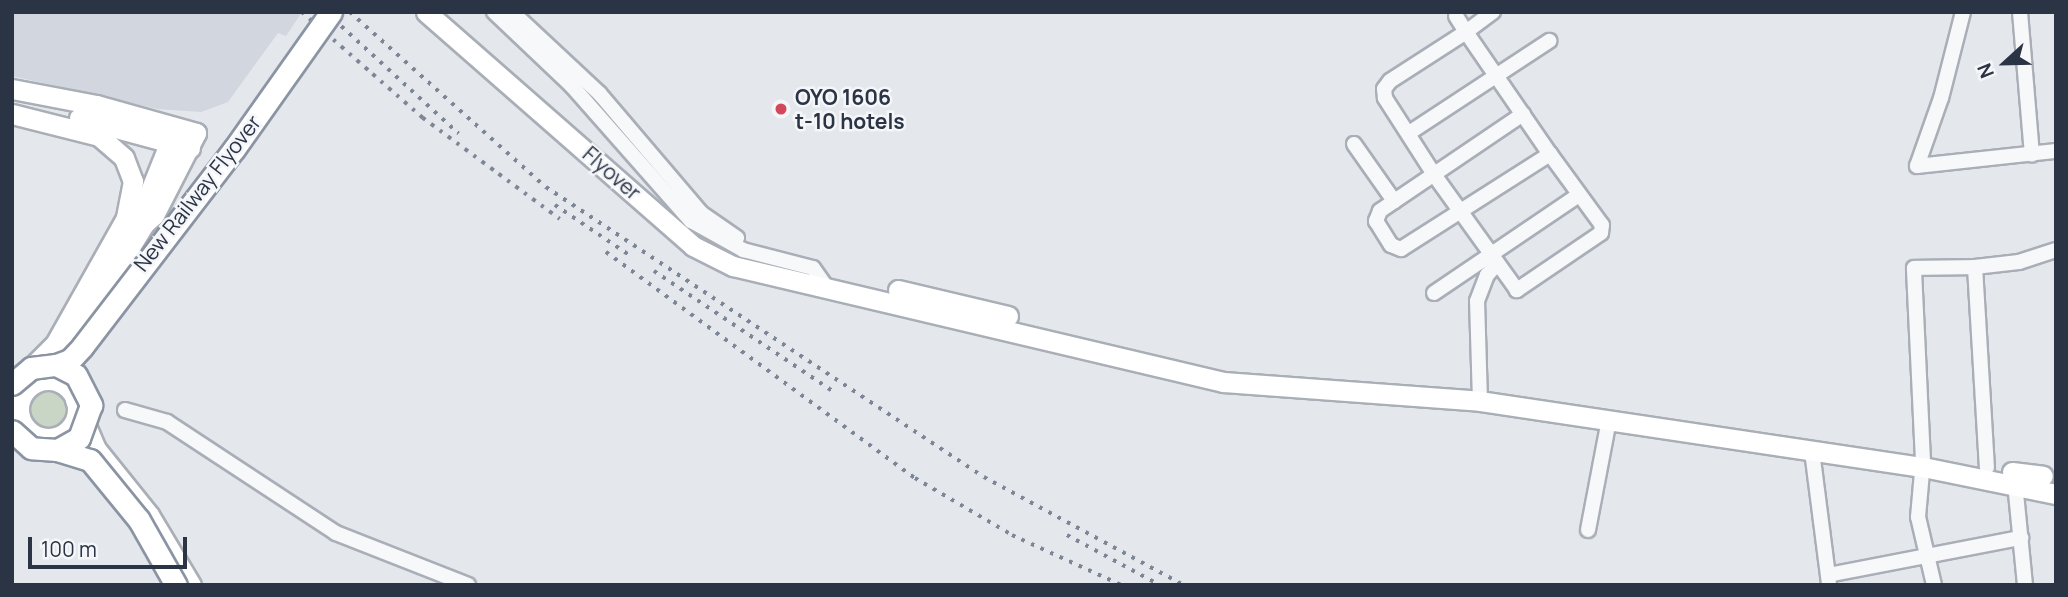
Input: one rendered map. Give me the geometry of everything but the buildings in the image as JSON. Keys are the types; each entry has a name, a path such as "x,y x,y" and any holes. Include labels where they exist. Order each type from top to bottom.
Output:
{"highway":[{"name":"New Railway Flyover","path":"56,365 70,360 82,346 234,149 331,12"},
{"name":"New Railway Flyover","path":"80,347 341,12"},
{"path":"22,385 56,365 76,375 89,394 86,428 93,454 143,516 183,585"},
{"path":"27,438 69,446 86,428"},
{"path":"27,438 90,460 139,520 176,585"}],"main road":[{"name":"Flyover","path":"426,12 693,246 733,266 811,277"},
{"name":"Flyover","path":"438,12 697,239 733,258 811,277"},
{"path":"12,89 174,133"},
{"path":"12,105 174,133 196,133 154,215 144,224 80,347 65,366 76,412 68,429 51,438 27,438"},
{"path":"12,114 109,141 124,158 133,181 126,218 55,344 22,385 19,410 27,438"},
{"path":"144,224 144,206 174,133"},
{"path":"811,277 1223,382 1481,399 1923,464 2015,483 2048,484"},
{"path":"22,385 80,347"},
{"path":"22,385 57,382 73,397 96,449 149,515 191,585"},
{"path":"1481,399 1812,451 1923,464 1987,468 2048,484"},
{"path":"27,438 78,454 140,531 170,585"}],"street":[{"path":"494,12 572,86 691,221 743,250 811,277"},
{"path":"512,12 599,93 701,213 737,238 800,260 811,277"},
{"path":"1456,16 1466,32 1550,155 1602,225 1601,233 1517,290 1435,176 1384,89 1466,32 1493,12"},
{"path":"1963,12 1941,99 1917,166 2056,151"},
{"path":"2020,12 2032,154"},
{"path":"1409,133 1549,41"},
{"path":"1523,114 1376,215 1395,249 1550,155"},
{"path":"1354,144 1394,201"},
{"path":"1434,293 1493,260 1578,195"},
{"path":"1934,585 1918,517 1923,464 1914,268 1975,267 2019,262 2056,250"},
{"path":"1481,399 1477,301 1493,260"},
{"path":"1975,267 1987,468"},
{"path":"125,410 167,422 336,533 468,585"},
{"path":"1588,530 1609,420"},
{"path":"1812,451 1828,580 2021,538"},
{"path":"2015,483 2025,585"}],"shaded area":[{"path":"12,12 302,12 286,36 278,33 228,102 201,112 157,109 12,76"}],"green space":[{"path":"48,385 65,392 72,409 65,426 48,433 31,426 24,409 31,392"}],"railway":[{"path":"302,12 423,118 560,219"},
{"path":"326,12 459,134"},
{"path":"350,12 546,187 984,477 1184,585"},
{"path":"555,205 628,254"},
{"path":"606,252 915,478 1012,535 1121,585"},
{"path":"654,271 834,392"},
{"path":"1067,535 1160,585"}],"place":[{"name":"OYO 1606 t-10 hotels","path":"781,109"}]}
